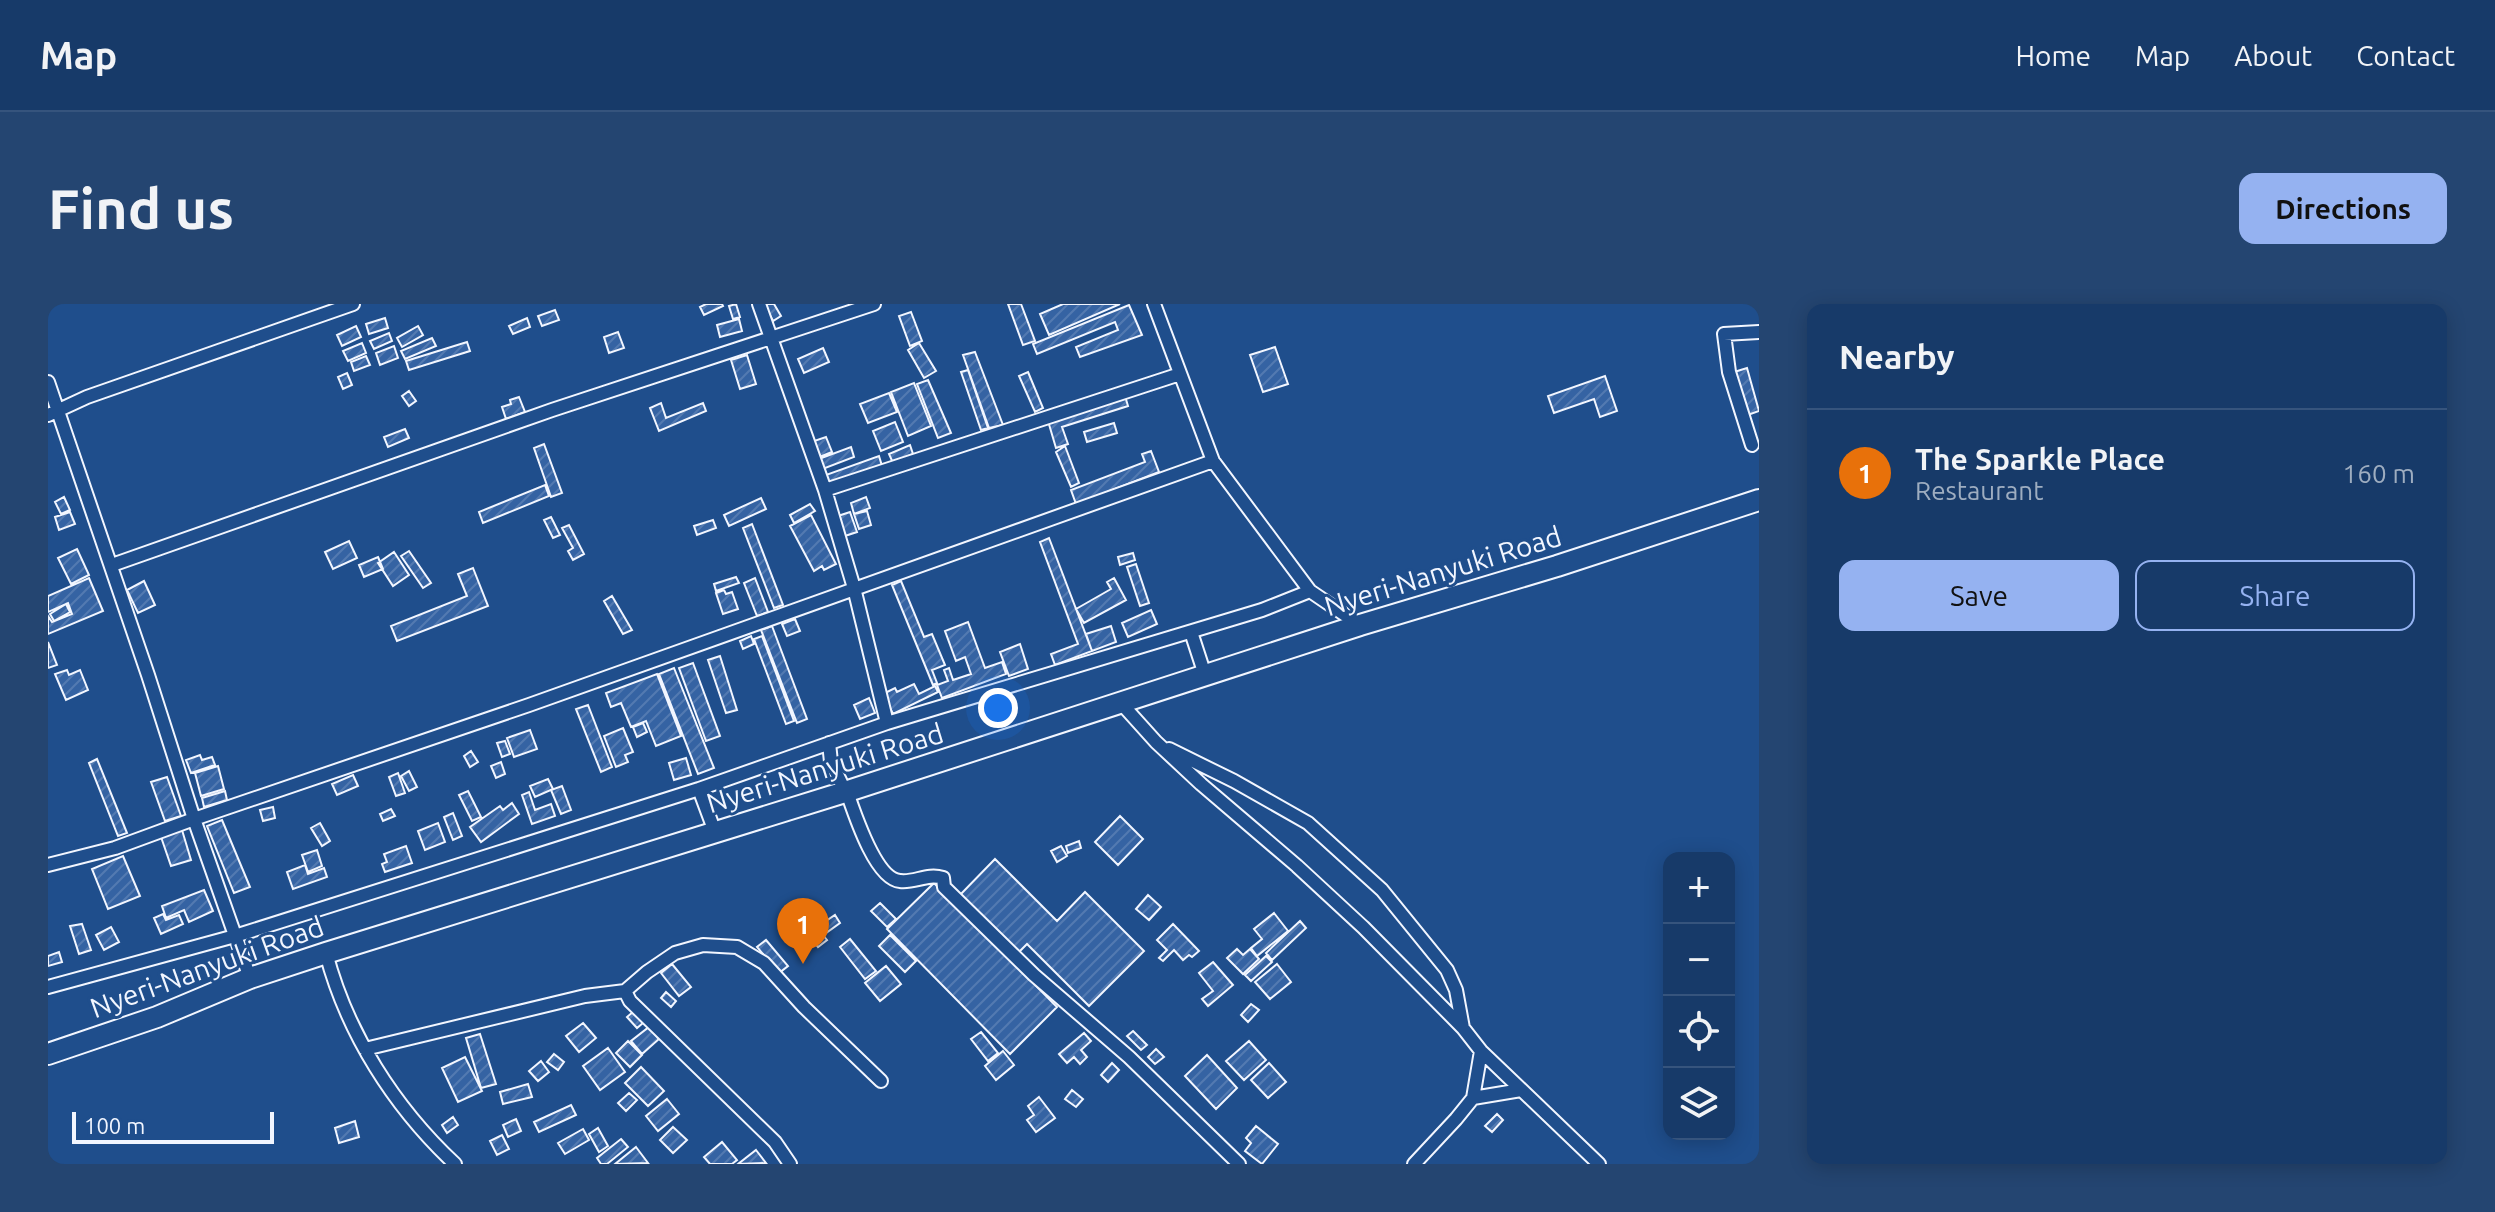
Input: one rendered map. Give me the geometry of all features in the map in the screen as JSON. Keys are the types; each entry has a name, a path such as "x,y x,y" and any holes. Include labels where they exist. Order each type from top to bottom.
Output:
{"highway":[{"name":"Nyeri-Nanyuki Road","path":"48,1054 157,1017 250,978 326,953 715,832 847,795 1120,702 1759,500"}],"street":[{"path":"53,413 87,397 353,304"},
{"path":"759,304 825,490 854,588 887,723"},
{"path":"112,565 552,410 874,304"},
{"path":"1154,304 1213,461 1310,591 1360,625"},
{"path":"1752,445 1729,372 1724,334 1759,332"},
{"path":"825,490 1180,374"},
{"path":"48,382 53,413 112,565 194,819 250,978"},
{"path":"48,865 115,848 610,677 1213,461"},
{"path":"48,987 235,936 699,789 887,723 1262,610 1310,591"},
{"path":"1191,632 1205,675"},
{"path":"1120,702 1156,742 1335,901 1463,1028 1481,1051 1599,1164"},
{"path":"1156,742 1308,823 1353,862 1382,890 1447,970 1456,990 1463,1028"},
{"path":"829,743 831,762 866,841 892,879 943,878 944,887 1034,975 1129,1057 1239,1164"},
{"path":"699,789 715,832"},
{"path":"365,1049 585,996 625,991 675,953 703,945 737,947 764,963 804,1007 881,1081"},
{"path":"326,953 348,1018 365,1049 392,1093 455,1164"},
{"path":"625,991 630,1001 775,1142 790,1164"},
{"path":"1414,1164 1473,1098 1481,1051"},
{"path":"1473,1098 1521,1090"}],"building":[{"path":"706,304 723,306 704,315 700,307"},
{"path":"736,304 740,317 733,319 729,306"},
{"path":"764,304 774,304 781,316 773,321"},
{"path":"1008,304 1021,304 1035,341 1023,345"},
{"path":"1063,304 1120,304 1049,335 1040,314"},
{"path":"1129,305 1142,335 1080,357 1076,347 1118,330 1115,322 1037,354 1033,344"},
{"path":"555,310 559,320 542,326 538,316"},
{"path":"911,312 922,341 910,346 899,316"},
{"path":"385,318 388,328 369,334 366,324"},
{"path":"527,318 530,327 513,334 509,326"},
{"path":"739,319 742,331 720,337 717,325"},
{"path":"356,326 361,337 342,346 337,335"},
{"path":"418,326 423,335 402,347 397,338"},
{"path":"618,332 624,348 609,353 604,337"},
{"path":"389,333 392,341 374,349 370,341"},
{"path":"432,338 436,346 405,359 401,351"},
{"path":"467,342 470,351 409,370 406,361"},
{"path":"362,343 366,353 348,361 343,351"},
{"path":"919,343 936,371 924,378 908,350"},
{"path":"394,346 398,358 380,365 376,353"},
{"path":"1275,347 1288,384 1263,392 1250,355"},
{"path":"823,348 829,362 804,373 798,359"},
{"path":"975,352 1003,425 989,428 963,355"},
{"path":"747,355 756,384 740,389 731,360"},
{"path":"366,356 370,365 354,371 351,362"},
{"path":"1747,368 1759,411 1745,416 1731,373"},
{"path":"968,370 988,428 981,430 961,372"},
{"path":"1028,372 1043,408 1035,412 1019,376"},
{"path":"347,373 352,385 343,389 338,377"},
{"path":"1605,376 1617,411 1600,417 1594,399 1554,413 1548,396"},
{"path":"928,380 951,433 938,438 917,384"},
{"path":"914,383 931,426 908,436 891,392"},
{"path":"409,391 416,401 409,406 402,396"},
{"path":"889,393 897,412 868,423 860,404"},
{"path":"1125,396 1128,406 1062,427 1068,444 1056,448 1048,421"},
{"path":"519,397 525,412 506,419 502,407"},
{"path":"661,403 666,418 703,403 706,411 659,431 650,408"},
{"path":"895,422 903,442 881,451 873,431"},
{"path":"1114,423 1117,433 1087,442 1084,432"},
{"path":"405,429 409,438 388,447 384,437"},
{"path":"826,437 832,452 817,458 811,442"},
{"path":"544,444 562,493 551,497 534,448"},
{"path":"910,445 913,454 893,463 889,454"},
{"path":"1065,446 1079,483 1071,487 1056,452"},
{"path":"851,447 854,457 820,470 816,460"},
{"path":"1151,451 1159,472 1076,504 1071,490 1145,462 1142,454"},
{"path":"879,456 882,466 826,486 823,476"},
{"path":"545,485 549,496 483,523 479,512"},
{"path":"64,497 70,510 61,514 55,502"},
{"path":"866,497 870,508 854,514 851,503"},
{"path":"761,498 766,509 729,526 724,515"},
{"path":"810,504 815,511 794,523 790,515"},
{"path":"867,511 871,525 859,529 854,514"},
{"path":"70,512 75,524 59,530 55,517"},
{"path":"850,512 857,532 845,536 838,516"},
{"path":"811,515 836,564 824,570 822,566 814,571 790,526"},
{"path":"551,517 560,535 553,538 544,520"},
{"path":"713,520 716,528 697,535 694,526"},
{"path":"752,524 783,605 774,608 743,528"},
{"path":"569,525 584,554 573,560 568,551 573,548 562,528"},
{"path":"1049,538 1092,651 1055,665 1051,654 1078,644 1040,542"},
{"path":"349,541 357,558 333,569 325,552"},
{"path":"77,549 89,575 71,584 58,558"},
{"path":"409,551 431,583 423,588 401,556"},
{"path":"394,552 409,575 393,586 378,563"},
{"path":"1133,553 1135,560 1120,565 1118,557"},
{"path":"378,557 383,569 364,577 359,565"},
{"path":"1136,564 1149,603 1140,606 1127,567"},
{"path":"473,568 488,606 397,641 391,626 467,596 458,574"},
{"path":"736,577 739,583 716,591 714,584"},
{"path":"89,578 103,611 48,634 48,616 52,622 72,614 68,603 48,612 48,596"},
{"path":"755,578 768,612 757,616 744,583"},
{"path":"1114,578 1126,600 1084,623 1076,609 1111,589 1107,582"},
{"path":"144,581 155,605 138,613 127,590"},
{"path":"901,581 924,637 932,634 945,665 932,670 937,683 933,685 892,585"},
{"path":"724,590 726,594 732,592 738,609 723,614 716,593"},
{"path":"612,596 632,630 623,634 604,601"},
{"path":"66,604 70,612 54,621 50,614"},
{"path":"1151,610 1157,624 1128,637 1122,623"},
{"path":"795,619 800,631 787,636 782,624"},
{"path":"968,622 985,668 1002,662 1006,674 942,698 937,685 948,681 944,670 949,668 953,680 971,674 965,657 956,661 945,631"},
{"path":"772,626 807,719 797,723 761,630"},
{"path":"1111,626 1116,642 1092,651 1086,634"},
{"path":"751,636 754,644 743,649 740,641"},
{"path":"762,636 794,721 786,724 754,639"},
{"path":"48,642 57,665 48,668"},
{"path":"1020,644 1028,669 1009,676 1000,652"},
{"path":"720,656 737,710 726,713 708,660"},
{"path":"693,663 720,736 706,741 679,668"},
{"path":"674,668 714,768 698,774 659,674"},
{"path":"67,670 69,675 80,670 88,690 66,700 55,674"},
{"path":"657,674 681,736 656,746 646,721 631,727 621,703 611,707 606,693"},
{"path":"914,684 919,694 935,686 938,692 893,714 883,694"},
{"path":"869,698 875,713 860,719 854,705"},
{"path":"588,705 612,767 601,772 576,709"},
{"path":"643,723 647,732 637,737 633,727"},
{"path":"623,728 633,752 625,755 628,762 616,767 604,736"},
{"path":"530,730 537,749 514,757 507,738"},
{"path":"505,741 510,754 502,757 497,743"},
{"path":"471,751 478,762 470,767 464,756"},
{"path":"200,755 202,760 212,757 215,765 191,773 186,760"},
{"path":"686,758 691,775 674,780 669,763"},
{"path":"97,759 127,833 118,836 89,763"},
{"path":"501,762 505,774 496,778 491,766"},
{"path":"218,766 224,789 201,796 195,773"},
{"path":"409,771 417,787 409,791 401,776"},
{"path":"398,773 405,793 396,796 389,777"},
{"path":"353,775 358,786 337,795 332,784"},
{"path":"167,777 181,816 165,821 151,782"},
{"path":"548,779 553,789 535,797 530,786"},
{"path":"562,786 571,810 561,814 551,790"},
{"path":"225,791 227,800 204,807 202,798"},
{"path":"468,791 481,817 472,821 459,795"},
{"path":"529,792 535,810 551,804 555,816 532,824 522,795"},
{"path":"512,803 519,814 481,842 470,827 500,806 503,810"},
{"path":"273,807 275,818 263,821 260,810"},
{"path":"391,809 395,816 383,821 380,814"},
{"path":"453,813 462,836 453,840 444,817"},
{"path":"1120,816 1143,839 1118,865 1095,842"},
{"path":"222,820 250,887 234,893 207,826"},
{"path":"320,823 330,841 322,846 311,828"},
{"path":"438,823 445,842 425,850 418,831"},
{"path":"182,830 191,860 171,866 161,837"},
{"path":"1079,841 1081,848 1068,853 1066,846"},
{"path":"406,846 412,863 385,872 382,864 387,862 384,854"},
{"path":"1061,846 1067,856 1057,862 1051,851"},
{"path":"317,850 322,866 308,872 302,855"},
{"path":"123,856 140,896 108,909 92,869"},
{"path":"995,859 1057,921 1085,892 1144,951 1089,1006 1027,944 1016,955 958,897"},
{"path":"305,865 308,874 324,868 327,877 293,889 287,872"},
{"path":"934,883 1057,1007 1010,1054 887,929"},
{"path":"204,890 213,911 189,922 184,910 166,918 162,906"},
{"path":"1148,895 1161,907 1149,920 1136,909"},
{"path":"880,903 896,919 887,927 871,911"},
{"path":"1274,913 1288,931 1257,956 1251,948 1262,939 1254,929"},
{"path":"163,914 166,920 179,915 183,924 161,934 154,918"},
{"path":"835,915 840,923 826,933 820,925"},
{"path":"1300,921 1306,928 1272,960 1266,953"},
{"path":"82,924 91,950 79,954 70,926"},
{"path":"1173,924 1199,951 1183,960 1174,950 1163,961 1159,958 1167,950 1157,940"},
{"path":"815,925 827,940 818,947 806,932"},
{"path":"111,927 119,942 104,950 96,935"},
{"path":"890,935 916,961 905,972 879,946"},
{"path":"850,939 876,971 865,979 840,947"},
{"path":"766,940 788,966 779,973 757,947"},
{"path":"1237,949 1243,955 1250,949 1259,959 1243,974 1227,958"},
{"path":"59,952 62,962 48,966 48,956"},
{"path":"1266,956 1272,962 1251,981 1245,975"},
{"path":"1213,962 1233,985 1208,1006 1202,999 1213,991 1199,973"},
{"path":"672,964 691,987 679,996 661,973"},
{"path":"1277,964 1291,982 1270,999 1255,982"},
{"path":"886,966 901,984 880,1001 865,983"},
{"path":"666,992 676,1001 671,1007 661,998"},
{"path":"1251,1004 1259,1010 1248,1022 1241,1015"},
{"path":"633,1012 643,1023 637,1028 627,1017"},
{"path":"583,1023 596,1038 579,1052 566,1036"},
{"path":"649,1027 659,1039 642,1054 631,1041"},
{"path":"1133,1031 1147,1045 1141,1050 1127,1036"},
{"path":"981,1032 998,1053 988,1061 971,1039"},
{"path":"1084,1033 1091,1041 1081,1050 1087,1057 1080,1064 1074,1057 1067,1063 1059,1054"},
{"path":"480,1034 496,1084 481,1088 466,1038"},
{"path":"628,1041 642,1055 630,1067 616,1053"},
{"path":"1249,1041 1266,1060 1244,1080 1226,1061"},
{"path":"608,1048 625,1072 600,1090 583,1066"},
{"path":"1156,1049 1164,1057 1155,1064 1148,1057"},
{"path":"1003,1051 1014,1065 996,1080 985,1066"},
{"path":"554,1054 564,1062 558,1070 547,1062"},
{"path":"1207,1055 1237,1088 1216,1109 1185,1076"},
{"path":"465,1057 482,1091 458,1102 442,1068"},
{"path":"541,1061 549,1072 538,1081 529,1071"},
{"path":"1112,1063 1119,1070 1108,1082 1101,1075"},
{"path":"1269,1063 1286,1082 1268,1098 1251,1080"},
{"path":"641,1067 664,1091 648,1106 625,1083"},
{"path":"528,1084 532,1097 503,1104 500,1092"},
{"path":"1072,1090 1083,1099 1076,1107 1065,1099"},
{"path":"629,1093 637,1100 626,1111 618,1103"},
{"path":"1039,1097 1055,1118 1036,1132 1027,1120 1034,1115 1028,1106"},
{"path":"667,1099 679,1114 658,1131 646,1116"},
{"path":"571,1105 576,1115 539,1132 534,1122"},
{"path":"1497,1114 1503,1120 1492,1132 1485,1126"},
{"path":"453,1117 458,1125 447,1133 442,1125"},
{"path":"516,1119 521,1131 508,1137 503,1125"},
{"path":"355,1121 359,1137 339,1143 335,1128"},
{"path":"1256,1126 1278,1144 1262,1164 1245,1151 1251,1143 1246,1138"},
{"path":"673,1127 687,1140 673,1153 660,1140"},
{"path":"598,1128 608,1146 599,1152 589,1134"},
{"path":"583,1129 589,1140 565,1154 558,1143"},
{"path":"502,1135 509,1149 497,1155 490,1141"},
{"path":"621,1139 628,1147 607,1164 601,1164 597,1158"},
{"path":"722,1142 737,1160 732,1164 710,1164 704,1157"},
{"path":"636,1147 648,1163 615,1164"},
{"path":"756,1150 766,1163 738,1164"}],"place":[{"name":"The Sparkle Place","path":"803,964"}]}
